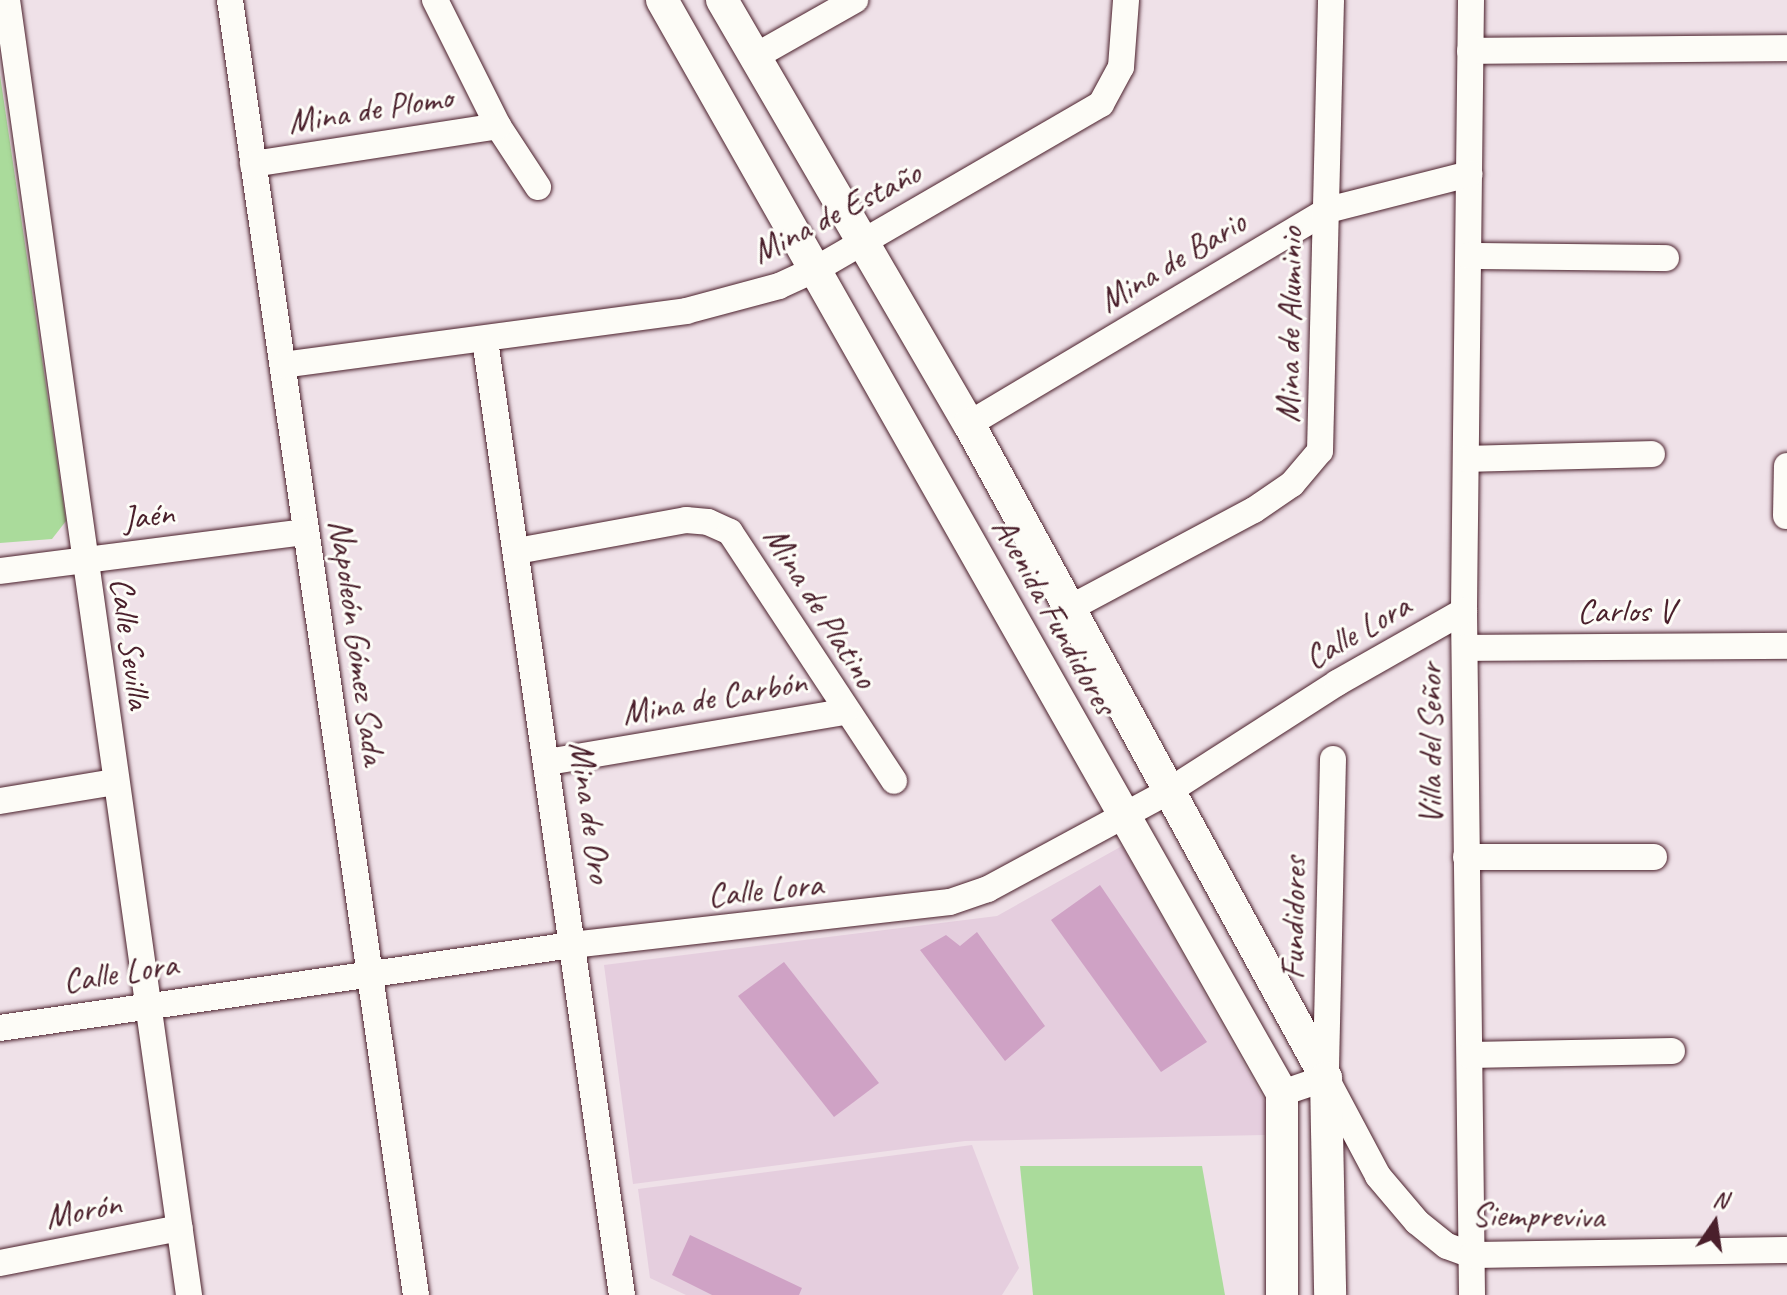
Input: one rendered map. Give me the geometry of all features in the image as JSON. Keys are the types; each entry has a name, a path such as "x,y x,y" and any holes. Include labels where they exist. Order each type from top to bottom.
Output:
{"street":[{"name":"Calle Sevilla","path":"7,0 83,560 189,1295"},
{"name":"Napoleón Gómez Sada","path":"230,0 416,1295"},
{"path":"435,0 498,126 538,187"},
{"name":"Avenida Fundidores","path":"662,0 818,268 1122,815 1282,1093 1282,1295"},
{"name":"Avenida Fundidores","path":"722,0 1072,607 1326,1078 1330,1295"},
{"path":"756,56 855,0"},
{"name":"Mina de Estaño","path":"283,365 686,311 740,299 818,268 1101,104 1121,67 1126,0"},
{"name":"Mina de Aluminio","path":"1072,607 1254,510 1315,461 1324,421 1331,0"},
{"name":"Villa del Señor","path":"1471,0 1464,611 1472,1295"},
{"path":"1470,51 1787,48"},
{"name":"Mina de Plomo","path":"253,164 498,126"},
{"name":"Mina de Bario","path":"969,424 1328,210 1469,174"},
{"path":"1469,256 1666,258"},
{"name":"Mina de Oro","path":"485,340 548,762 622,1295"},
{"path":"1467,459 1652,454"},
{"path":"1786,516 1787,466"},
{"name":"Mina de Platino","path":"517,551 686,520 720,526 752,559 845,712 894,781"},
{"name":"Jaén","path":"0,571 305,532"},
{"name":"Calle Lora","path":"0,1028 148,1003 572,945 907,911 950,902 988,889 1169,791 1337,683 1464,611"},
{"name":"Carlos V","path":"1465,648 1787,646"},
{"name":"Mina de Carbón","path":"548,762 845,712"},
{"name":"Fundidores","path":"1326,1078 1333,759"},
{"path":"0,801 115,782"},
{"path":"1466,857 1654,857"},
{"path":"1470,1055 1672,1051"},
{"path":"1282,1093 1326,1078"},
{"name":"Siempreviva","path":"1326,1078 1378,1176 1399,1203 1447,1246 1472,1255 1787,1250"},
{"name":"Morón","path":"0,1263 180,1228"}],"shaded area":[{"path":"1122,846 1266,1104 1265,1135 965,1141 633,1184 604,965 997,916"},
{"path":"972,1145 1019,1268 1002,1295 686,1295 650,1278 638,1189"}],"green space":[{"path":"0,75 66,521 52,539 0,543"},
{"path":"1020,1166 1202,1166 1225,1295 1033,1295"}],"building":[{"path":"1100,885 1207,1042 1161,1072 1051,920"},
{"path":"977,932 1045,1026 1005,1061 920,950 946,935 960,946"},
{"path":"784,962 879,1083 834,1117 738,996"},
{"path":"690,1235 802,1288 799,1295 712,1295 672,1275"}]}
